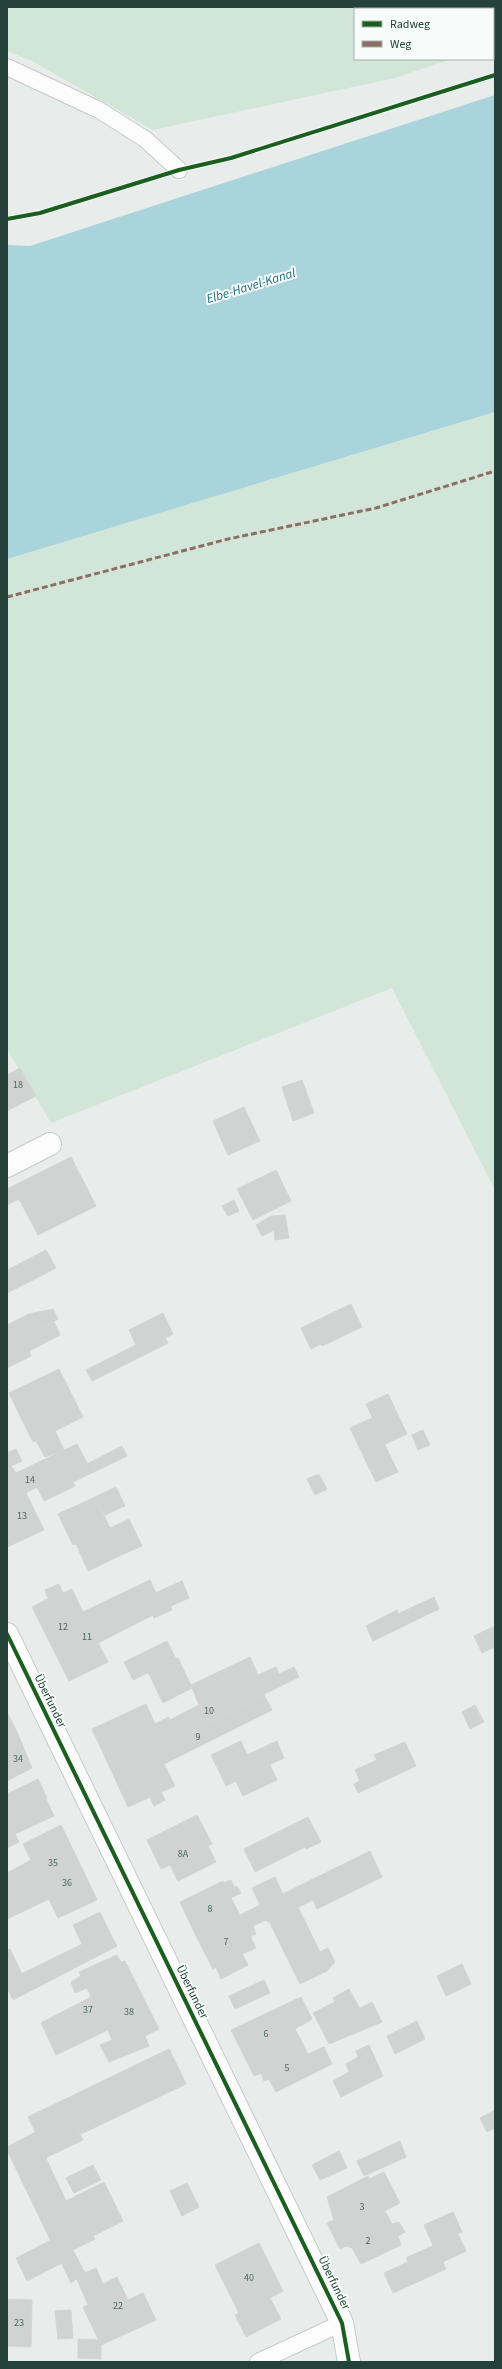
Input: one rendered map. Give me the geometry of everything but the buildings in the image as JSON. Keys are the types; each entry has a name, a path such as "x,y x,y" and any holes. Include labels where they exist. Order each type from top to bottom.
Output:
{"street":[{"path":"7,1166 50,1144"},
{"name":"Überfunder","path":"7,1634 342,2323 349,2362"}],"lane":[{"path":"7,67 99,110 144,139 179,170"},
{"path":"258,2362 342,2323"}],"green space":[{"path":"7,7 495,7 495,44 494,8 354,8 354,60 448,60 395,78 153,130 32,61 7,51"},
{"path":"495,412 495,1190 392,988 51,1123 7,1049 7,559"}],"water":[{"name":"Elbe-Havel-Kanal","path":"495,95 495,412 7,559 7,245 30,246"}],"marked path":[{"path":"7,597 228,539 376,508 495,471"}],"cycle path":[{"path":"7,219 40,213 179,170 231,158 495,75"},
{"path":"7,1634 342,2323 349,2362"}]}
